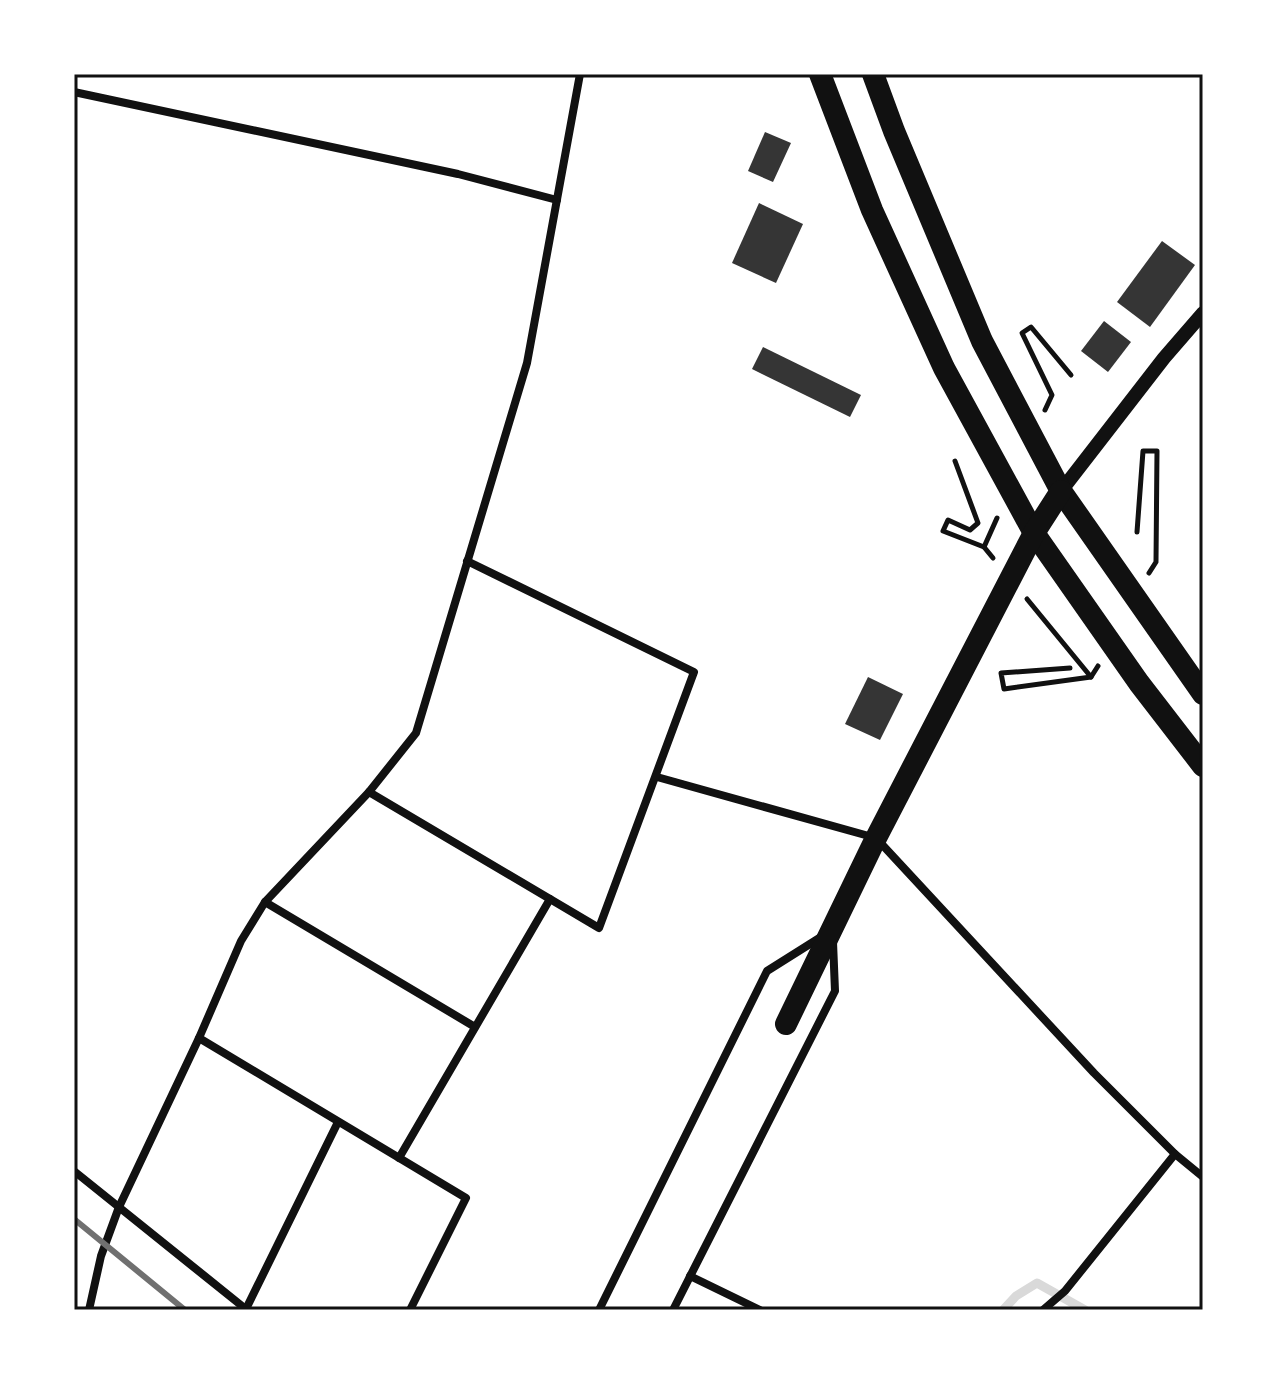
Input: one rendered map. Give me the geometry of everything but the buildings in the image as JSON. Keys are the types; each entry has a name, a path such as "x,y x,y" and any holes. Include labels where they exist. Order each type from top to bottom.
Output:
{"highway":[{"path":"820,74 872,210 944,368 1034,533 1139,683 1203,766"},
{"path":"873,74 982,341 1061,491 1203,694"},
{"path":"786,1024 876,838 1034,533 1061,491"}],"street":[{"path":"89,1310 101,1256 119,1207 241,941 265,902 369,792 416,733 527,363 580,74"},
{"path":"74,92 458,174 557,200"},
{"path":"1061,491 1164,358 1203,313"},
{"path":"369,792 599,928 694,672 467,561"},
{"path":"657,777 876,838 1094,1073 1175,1154 1203,1177"},
{"path":"399,1158 550,899"},
{"path":"265,902 475,1027"},
{"path":"673,1310 835,991 832,929"},
{"path":"599,1310 767,971 832,929"},
{"path":"199,1038 466,1198 410,1310"},
{"path":"74,1171 247,1310 338,1122"},
{"path":"1043,1310 1065,1291 1175,1154"},
{"path":"690,1276 760,1310"}],"path":[{"path":"1052,395 1022,333 1031,327 1071,375"},
{"path":"1137,532 1143,451 1157,451 1156,562"},
{"path":"955,461 978,523 970,530 948,520 943,531 984,547"},
{"path":"1070,668 1001,673 1004,689 1091,677"}],"waterway":[{"path":"1003,1310 1016,1296 1037,1283 1085,1310"}],"railway":[{"path":"74,1219 185,1310"}]}
